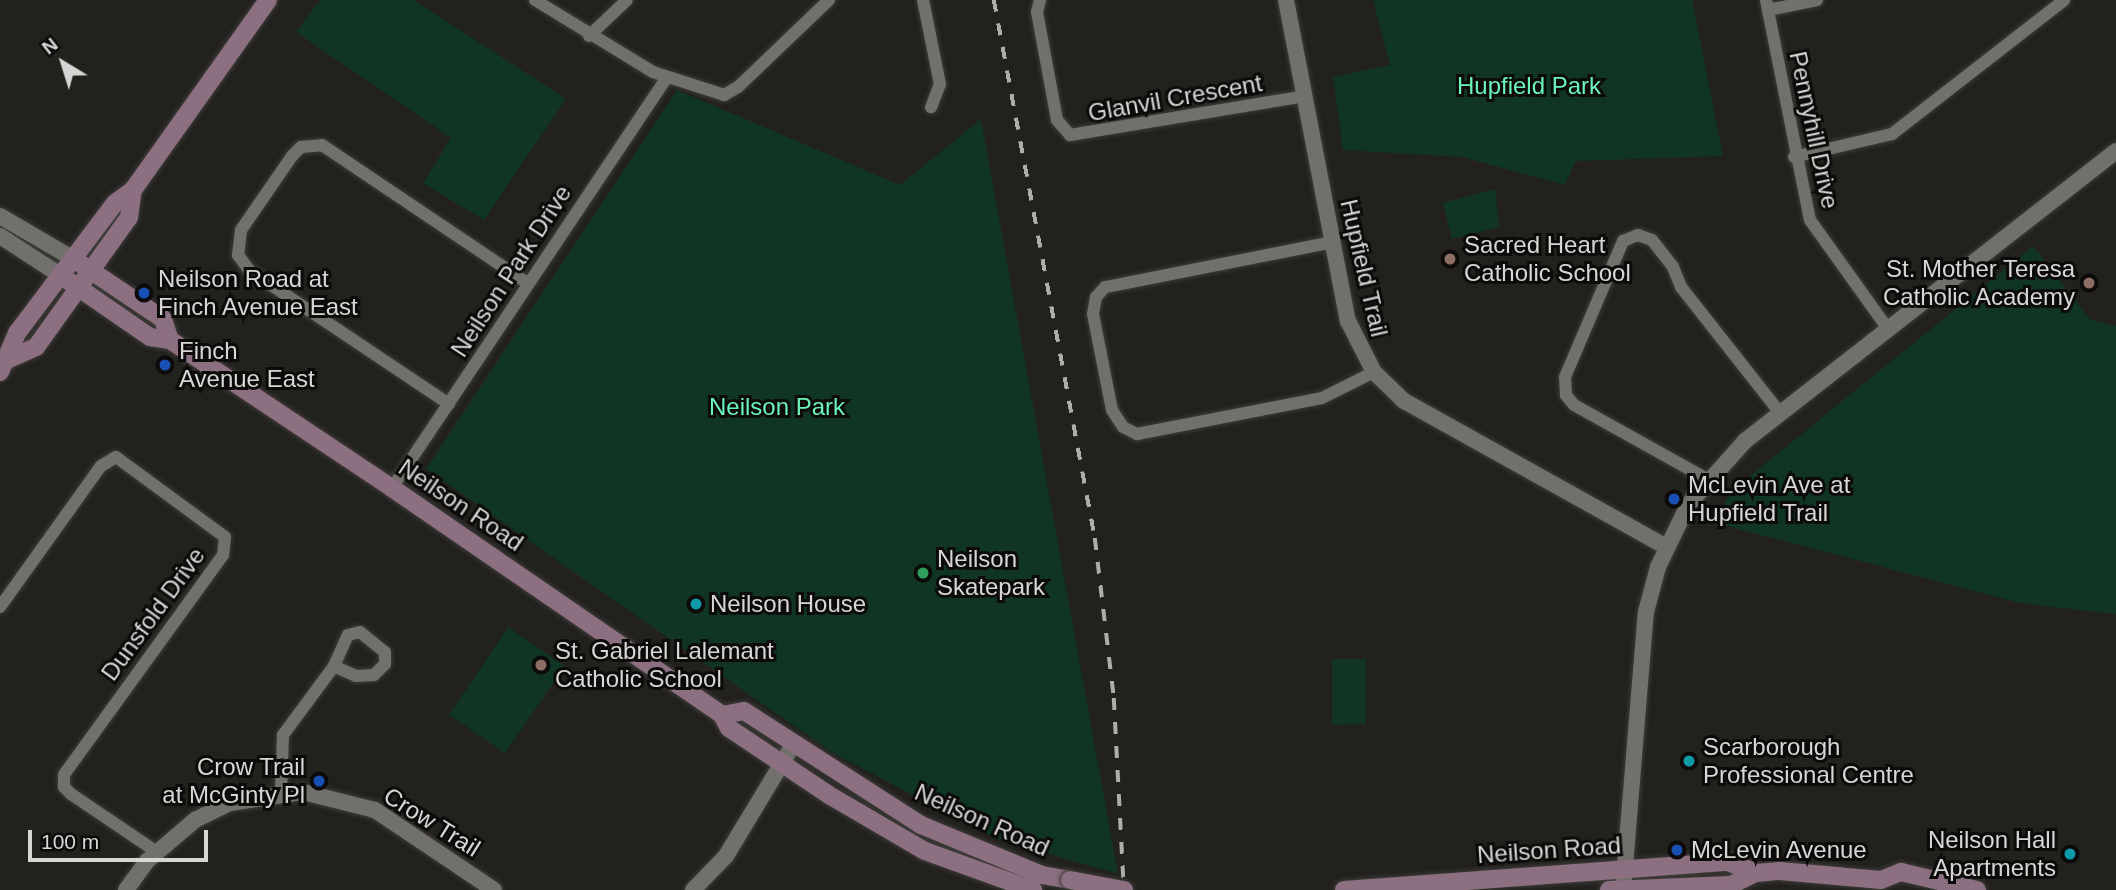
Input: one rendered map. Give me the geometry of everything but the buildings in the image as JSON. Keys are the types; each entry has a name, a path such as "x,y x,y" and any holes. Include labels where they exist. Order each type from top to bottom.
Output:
{"main road":[{"path":"4,366 17,333 115,203 133,190 268,0"},
{"path":"4,366 36,347 129,217 133,190"},
{"name":"Neilson Road","path":"72,258 163,319 170,340"},
{"name":"Neilson Road","path":"60,275 150,337 170,340 392,488 722,715 729,728 782,764 925,851 1033,890"},
{"name":"Neilson Road","path":"722,715 743,710 793,745 921,825 1042,875 1124,890"},
{"name":"Neilson Road","path":"1344,890 1728,862 1756,873 1827,873 1884,885 1901,872 1977,890"},
{"name":"Neilson Road","path":"1618,890 1731,885 1756,873"}],"street":[{"path":"535,0 589,36 666,78 723,95 738,87 829,0"},
{"path":"589,36 627,0"},
{"path":"923,0 940,84 931,107"},
{"name":"Glanvil Crescent","path":"1040,0 1037,12 1057,120 1070,135 1083,136 1305,96"},
{"name":"Hupfield Trail","path":"1286,0 1348,321 1374,372 1404,401 1666,547"},
{"path":"1767,5 1817,0"},
{"path":"1794,157 1892,134 2064,0"},
{"name":"Pennyhill Drive","path":"1767,5 1794,157 1810,220 1888,329"},
{"name":"Neilson Park Drive","path":"392,488 666,78"},
{"path":"449,404 249,270 238,255 241,230 292,156 301,147 322,145 527,283"},
{"path":"1618,890 1624,869 1646,612 1666,547 1707,479 1780,413 2116,151"},
{"name":"Neilson Road","path":"0,216 72,258"},
{"path":"1707,479 1574,405 1566,395 1565,377 1623,241 1638,235 1652,240 1673,267 1681,287 1780,413"},
{"name":"Neilson Road","path":"0,236 60,275"},
{"path":"1333,242 1105,287 1096,297 1093,313 1112,410 1123,427 1137,434 1322,398 1374,372"},
{"name":"Dunsfold Drive","path":"0,607 101,466 116,457 225,537 223,555 64,775 64,787 71,794 157,852"},
{"path":"281,794 283,735 334,666"},
{"path":"698,889 726,856 793,745"},
{"name":"Crow Trail","path":"126,890 157,852 211,812 230,803 281,794 333,796 375,810 494,890"}],"green space":[{"path":"320,0 414,0 566,99 484,220 423,183 451,138 296,32"},
{"name":"Hupfield Park","path":"1373,0 1692,0 1723,156 1576,161 1565,185 1462,157 1343,150 1333,77 1390,65"},
{"name":"Neilson Park","path":"677,90 900,185 981,119 1118,874 995,838 833,753 426,469"},
{"path":"1495,189 1499,227 1452,239 1443,203"},
{"path":"2033,246 2091,320 2116,326 2116,614 2020,603 1712,522 1734,489"},
{"path":"508,627 565,666 505,753 449,715"},
{"path":"1332,659 1366,659 1366,724 1332,725"}],"railway":[{"path":"994,0 1095,538 1114,698 1124,890"}],"place":[{"name":"Sacred Heart Catholic School","path":"1450,259"},
{"name":"St. Mother Teresa Catholic Academy","path":"2089,283"},
{"name":"Neilson Road at Finch Avenue East","path":"144,293"},
{"name":"Finch Avenue East","path":"165,365"},
{"name":"McLevin Ave at Hupfield Trail","path":"1674,499"},
{"name":"Neilson Skatepark","path":"923,573"},
{"name":"Neilson House","path":"696,604"},
{"name":"St. Gabriel Lalemant Catholic School","path":"541,665"},
{"name":"Scarborough Professional Centre","path":"1689,761"},
{"name":"Crow Trail at McGinty Pl","path":"319,781"},
{"name":"McLevin Avenue","path":"1677,850"},
{"name":"Neilson Hall Apartments","path":"2070,854"}]}
